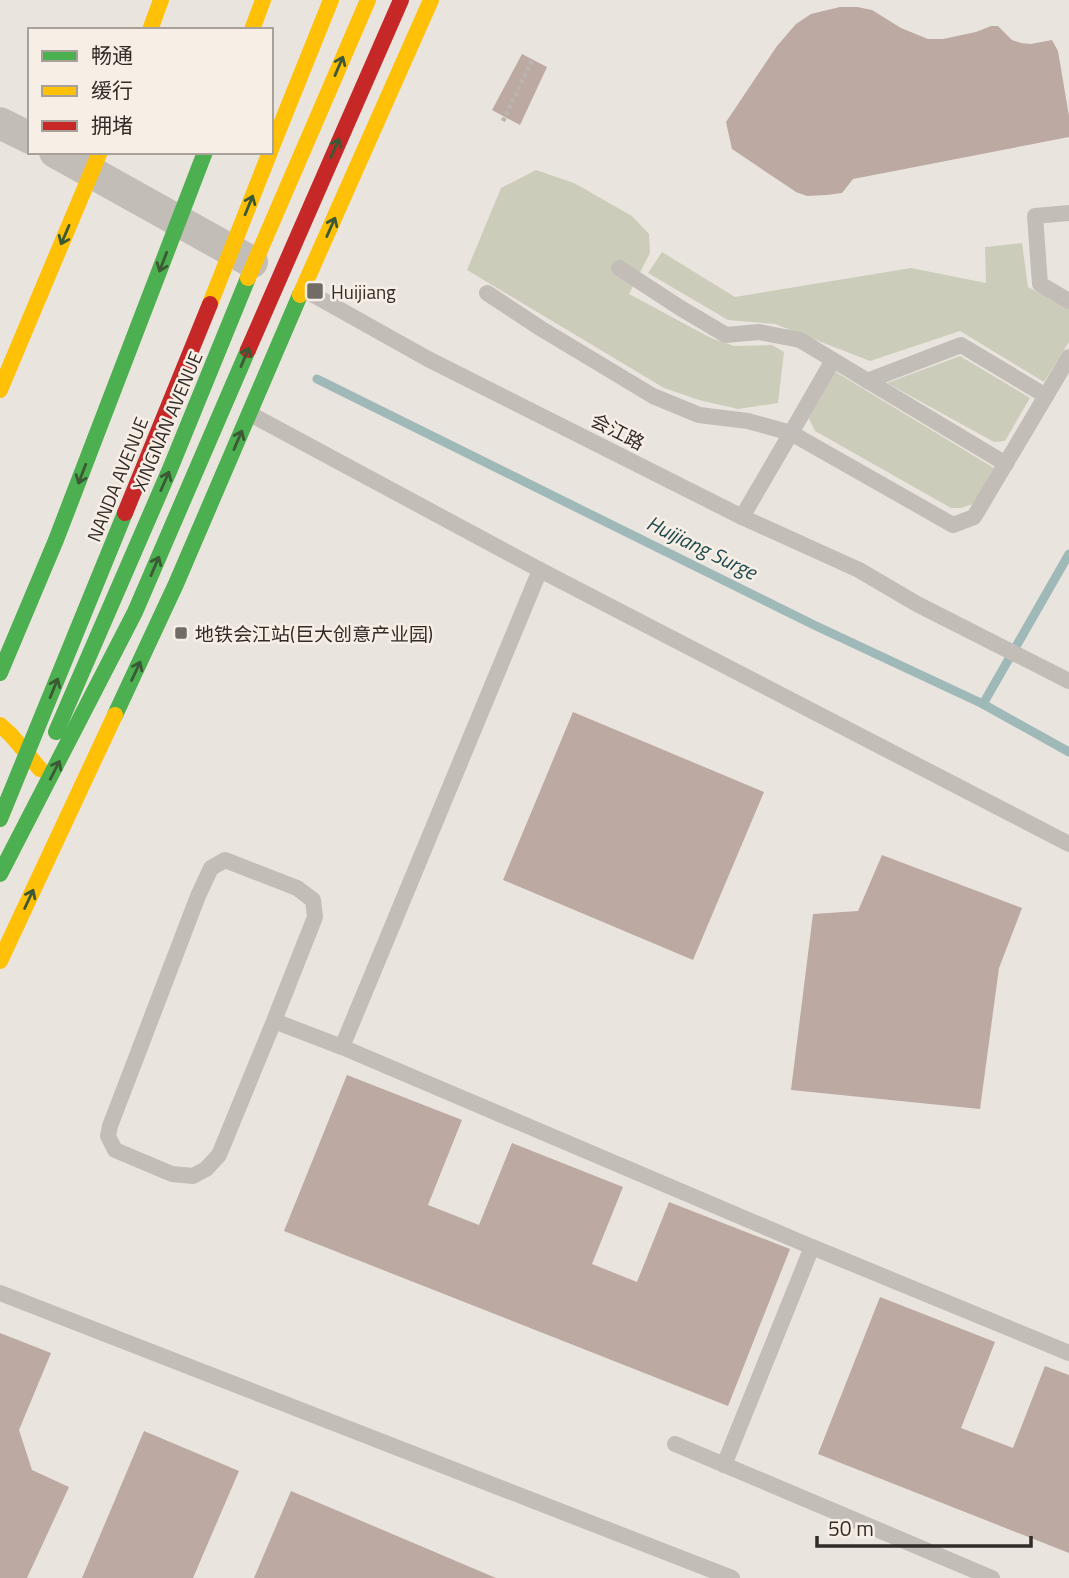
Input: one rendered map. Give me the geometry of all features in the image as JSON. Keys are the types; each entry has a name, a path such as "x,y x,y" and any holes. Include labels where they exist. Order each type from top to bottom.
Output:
{"main road":[{"path":"151,28 161,0"},
{"path":"253,28 263,0"},
{"name":"NANDA AVENUE","path":"273,145 331,0"},
{"name":"XINGNAN AVENUE","path":"0,857 170,469 254,263 368,0"},
{"path":"0,874 135,612 401,0"},
{"path":"0,961 176,584 431,0"},
{"name":"NANDA AVENUE","path":"0,673 56,540 204,154"},
{"name":"NANDA AVENUE","path":"0,820 269,154"},
{"path":"0,390 95,162"},
{"path":"0,726 40,769"}],"street":[{"path":"0,123 28,137"},
{"path":"63,154 95,162 254,263 303,289"}],"lane":[{"path":"1069,214 1035,216 1040,284 1069,301"},
{"path":"619,268 726,335 760,332 800,341 1006,464"},
{"name":"会江路","path":"303,289 428,359 742,517 859,570 917,604 1069,681"},
{"path":"487,293 653,396 699,415 748,421 791,433 953,525 974,517 1069,357"},
{"path":"867,381 961,345 1046,396"},
{"path":"742,517 833,360"},
{"path":"250,414 540,570 1069,844"},
{"path":"342,1047 540,570"},
{"path":"225,860 298,888 313,900 316,916 274,1021 219,1155 206,1168 193,1175 172,1174 116,1150 108,1136 110,1126 198,896 211,868 225,860"},
{"path":"274,1021 342,1047 1069,1353"},
{"path":"724,1465 812,1247"},
{"path":"0,1293 732,1578"},
{"path":"675,1444 992,1578"}],"path":[{"path":"503,121 533,60"}],"green space":[{"path":"536,170 574,183 632,216 649,234 650,253 629,294 711,338 734,346 772,345 784,352 778,403 738,409 664,388 467,270 501,188"},
{"path":"1022,243 1028,287 1069,309 1069,342 1044,382 960,331 870,361 775,324 728,320 648,273 662,252 735,297 911,268 986,283 985,247"},
{"path":"960,356 1030,398 1005,441 994,442 887,383"},
{"path":"834,371 994,468 973,504 951,508 815,431 807,415"}],"building":[{"path":"840,7 872,10 901,28 928,39 943,39 998,26 1012,40 1021,43 1052,40 1058,51 1069,116 1069,137 853,179 842,193 807,196 796,192 732,149 726,122 777,46 796,24 811,14"},
{"path":"522,54 547,67 520,125 492,110"},
{"path":"573,712 764,792 693,960 503,880"},
{"path":"882,855 1022,908 999,968 980,1109 791,1090 813,914 858,911"},
{"path":"347,1075 462,1120 428,1205 479,1225 512,1143 623,1187 592,1264 637,1282 669,1202 790,1249 728,1406 284,1231"},
{"path":"880,1297 995,1342 961,1428 1013,1448 1045,1366 1069,1375 1069,1553 818,1454"},
{"path":"0,1333 51,1353 19,1430 32,1470 69,1487 27,1578 0,1578"},
{"path":"144,1431 239,1471 193,1578 82,1578"},
{"path":"291,1491 496,1578 254,1578"}],"waterway":[{"name":"Huijiang Surge","path":"317,379 814,625 983,704 1069,752"},
{"path":"983,704 1069,554"}],"traffic: fast":[{"path":"0,673 56,540 204,154"},
{"path":"56,732 170,469 248,278"},
{"path":"115,715 176,584 300,295"},
{"path":"0,874 135,612 248,350"},
{"path":"0,819 125,513"}],"traffic: slow":[{"path":"151,28 161,0"},
{"path":"253,28 263,0"},
{"path":"273,144 331,0"},
{"path":"248,278 368,0"},
{"path":"300,295 431,0"},
{"path":"0,390 99,154"},
{"path":"210,304 269,154"},
{"path":"0,961 115,715"},
{"path":"0,725 40,769"}],"traffic: jam":[{"path":"248,350 401,0"},
{"path":"125,513 210,304"}],"place":[{"name":"Huijiang","path":"315,291"},
{"name":"地铁会江站(巨大创意产业园)","path":"181,633"}]}
